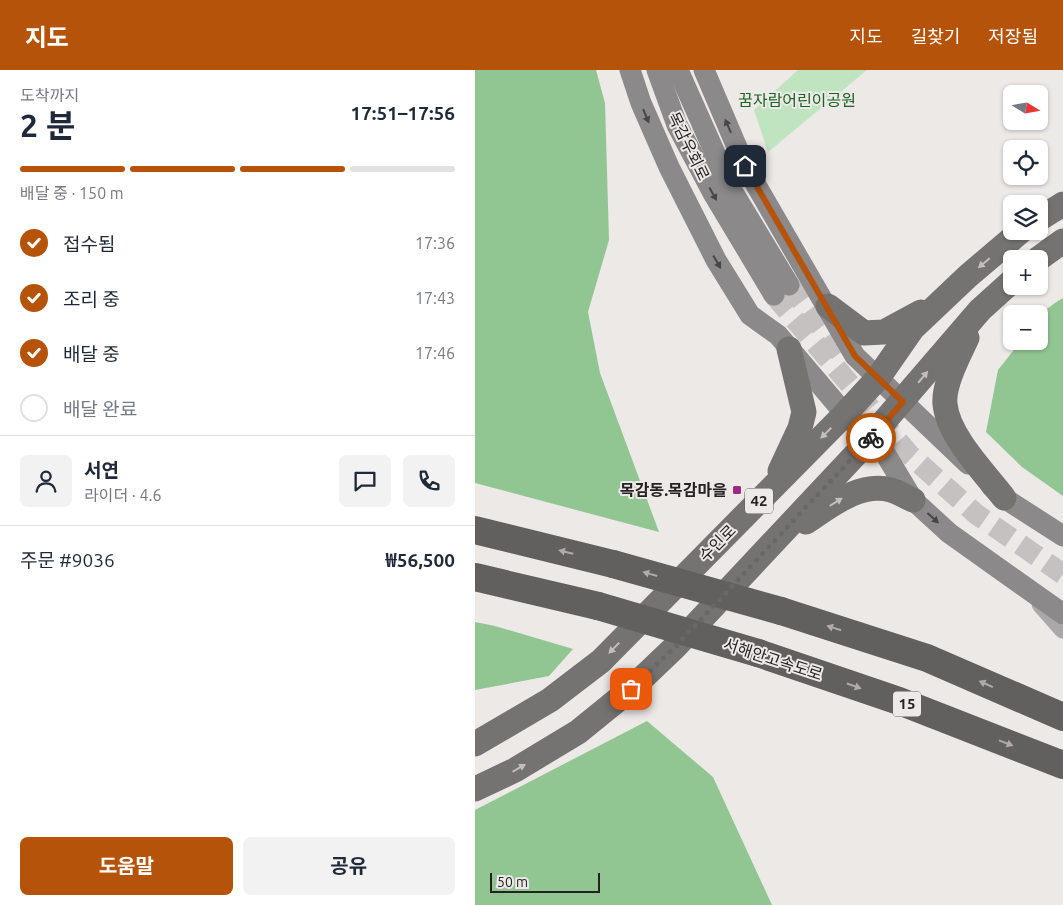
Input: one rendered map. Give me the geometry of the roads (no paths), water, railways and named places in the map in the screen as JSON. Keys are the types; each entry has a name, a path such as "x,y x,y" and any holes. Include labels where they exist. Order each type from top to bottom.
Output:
{"highway":[{"path":"475,530 613,564 781,611 927,658 1055,714"},
{"name":"서해안고속도로","path":"475,577 598,606 758,653 899,701 1059,763"}],"main road":[{"path":"630,70 641,103 669,167 715,260 750,315 778,335 845,414 886,455 913,500 949,533 1063,614"},
{"name":"목감우회로","path":"657,70 677,125 704,176 781,290 731,188 678,70"},
{"path":"704,70 745,166 789,244 828,306 855,356 1003,498 1063,536"},
{"path":"1048,213 1063,204"},
{"name":"수인로","path":"475,744 550,700 601,661 845,414 878,378 912,329 1011,240"},
{"path":"1048,252 1063,241"},
{"name":"42","path":"475,789 515,770 578,732 631,689 675,647 870,439 980,310 1003,289"},
{"path":"828,306 864,333 884,332 939,303"},
{"path":"980,310 954,365 945,402 949,426 1003,498"},
{"path":"772,488 800,428 805,412 789,348"},
{"path":"766,549 841,499 866,490 890,490 913,500"}],"street":[{"path":"1028,590 1063,629"}],"tunnel":[{"path":"789,285 845,359"},
{"path":"774,295 910,455 976,514 1063,574"}],"place":[{"name":"목감동.목감마을","path":"737,490"}],"park label":[{"name":"꿈자람어린이공원","path":"797,100"}]}
